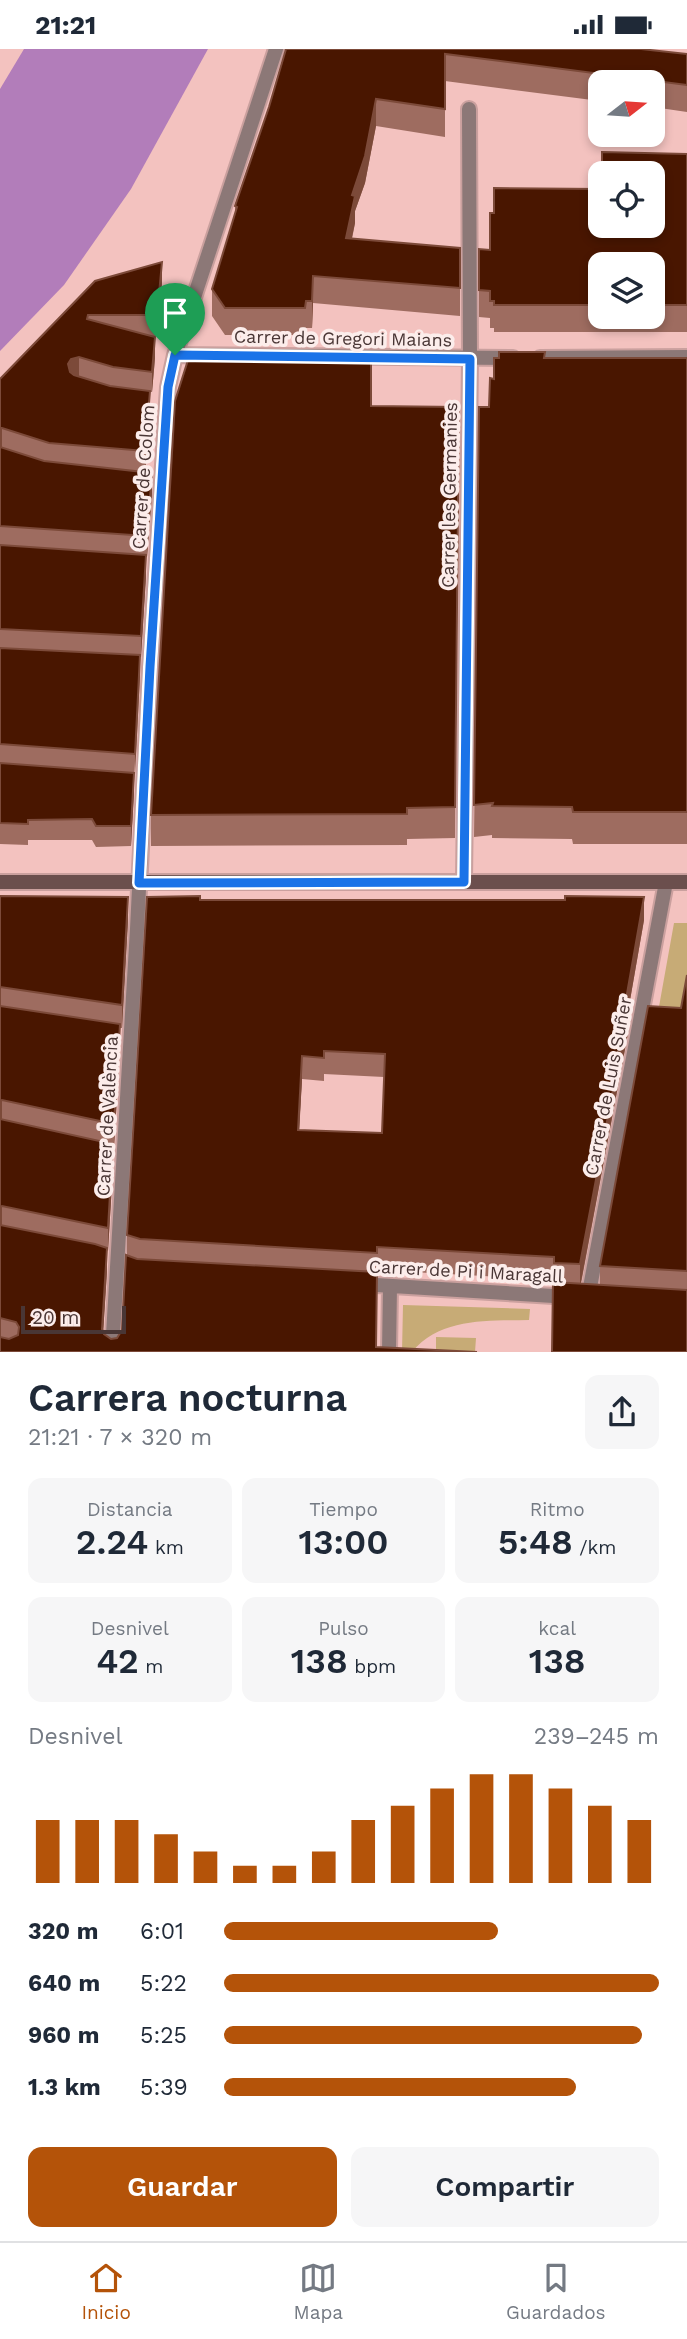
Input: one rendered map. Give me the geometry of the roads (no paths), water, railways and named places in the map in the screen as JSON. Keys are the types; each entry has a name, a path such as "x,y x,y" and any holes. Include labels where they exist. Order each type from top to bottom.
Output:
{"street":[{"name":"Carrer de Colom","path":"139,883 137,784 162,403 175,355 276,49"},
{"name":"Carrer les Germanies","path":"464,882 470,359 469,109"},
{"name":"Carrer de Gregori Maians","path":"175,355 470,359 687,357"},
{"path":"0,882 687,882"},
{"name":"Carrer de Luis Suñer","path":"594,1298 666,882"},
{"name":"Carrer de València","path":"112,1352 118,1265 118,1158 125,1038 139,883"},
{"name":"Carrer de Pi i Maragall","path":"351,1284 594,1298"},
{"path":"389,1352 390,1286"}]}
